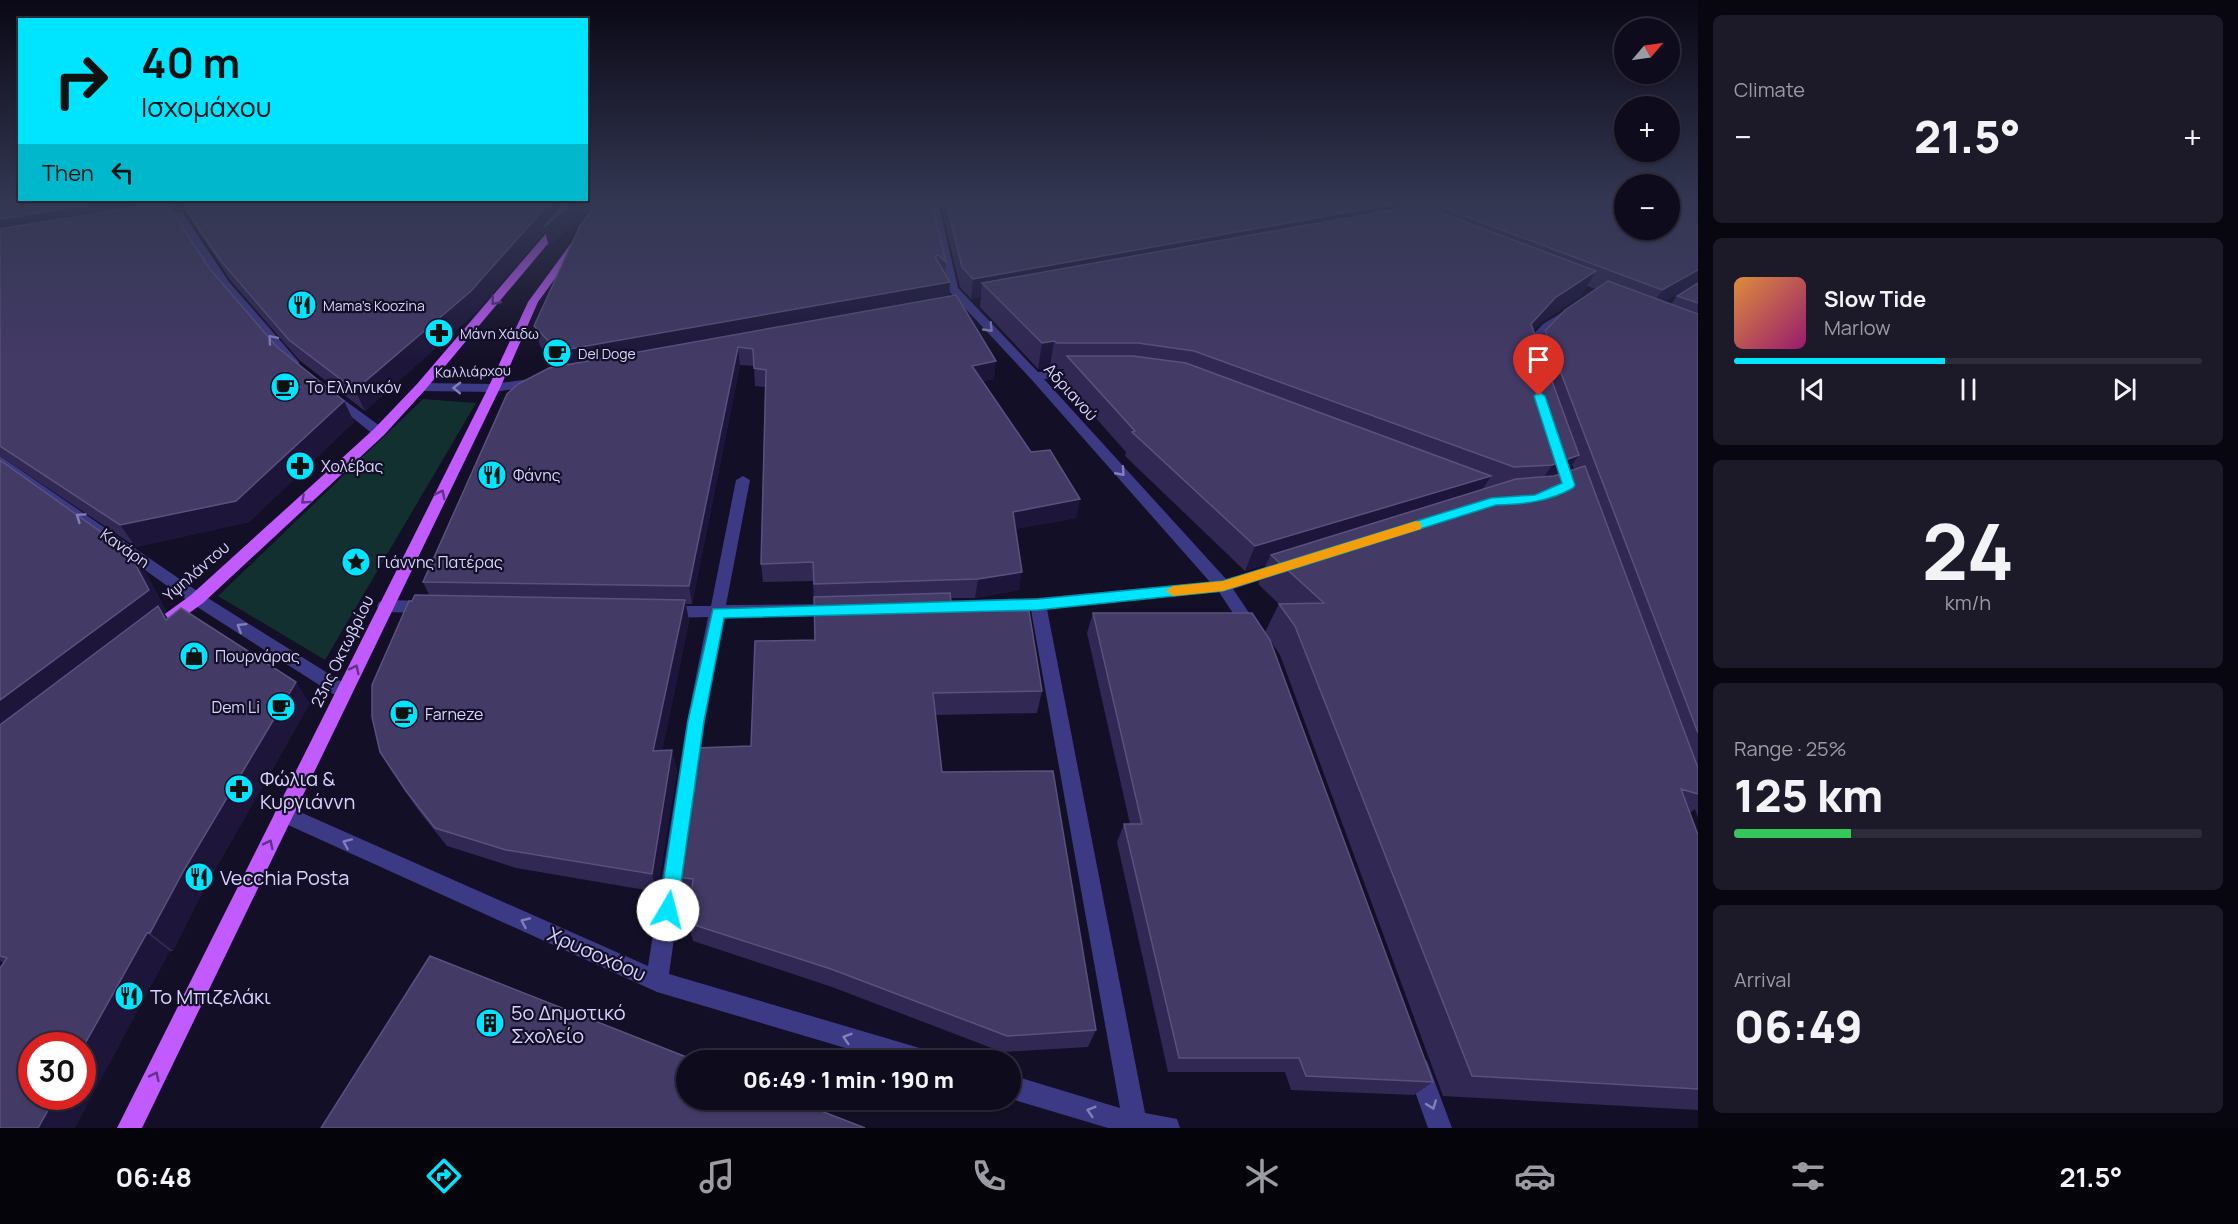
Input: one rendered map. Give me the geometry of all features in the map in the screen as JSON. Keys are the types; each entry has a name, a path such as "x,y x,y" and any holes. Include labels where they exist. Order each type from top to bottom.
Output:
{"main road":[{"path":"379,432 421,387 533,255"},
{"name":"23ης Οκτωβρίου","path":"129,1128 494,388 533,302 567,255"},
{"name":"Υψηλάντου","path":"159,628 196,598 379,432"}],"street":[{"path":"205,255 225,284 302,371"},
{"name":"Αδριανού","path":"945,255 953,289 966,305 1035,376 1223,586 1264,647"},
{"path":"1532,373 1524,351 1547,327 1585,300"},
{"path":"1035,376 1101,372"},
{"name":"Καλλιάρχου","path":"421,387 494,388 548,380"},
{"path":"319,384 379,432"},
{"name":"Κανάρη","path":"0,460 196,598 344,692"},
{"path":"657,981 696,721 743,480"},
{"path":"920,607 1038,604 1223,586 1291,564"},
{"path":"1038,604 1135,1124"},
{"path":"385,606 444,607"},
{"path":"646,611 718,613 848,609"},
{"name":"Χρυσοχόου","path":"284,814 657,981 889,1050"},
{"path":"1412,1049 1440,1128"},
{"path":"1021,1090 1135,1124 1168,1128"}],"green space":[{"path":"423,399 476,403 325,660 218,596"}],"building":[{"path":"0,255 200,255 209,268 277,347 344,401 236,501 120,525 0,446"},
{"path":"217,255 503,255 471,291 355,390 289,340"},
{"path":"567,255 944,255 946,262 938,255 935,257 950,282 558,351 534,326"},
{"path":"959,255 1110,255 973,279 962,267"},
{"path":"1141,255 1552,255 1596,271 1556,297 1531,324 1579,455 1552,465 1514,467 1194,351 1138,343 1057,343 1054,341 1042,343 982,283"},
{"path":"1568,255 1698,255 1698,270 1662,290"},
{"path":"1608,281 1698,314 1698,733 1545,331 1565,310"},
{"path":"1698,283 1698,303 1677,296"},
{"path":"956,295 996,361 972,366 1031,452 1050,450 1080,499 1013,512 1022,572 978,579 814,584 813,562 761,564 766,370 754,368 753,349 738,347 689,586 423,582 507,394 518,384 549,368"},
{"path":"1067,356 1133,356 1186,363 1491,476 1255,546 1132,432 1135,431"},
{"path":"0,460 129,552 149,590 0,700"},
{"path":"1585,466 1698,768 1698,794 1681,789 1698,835 1698,1089 1472,1076 1295,626 1279,604 1324,603 1271,555 1516,479 1554,476"},
{"path":"950,593 952,611 1029,611 1042,691 933,693 942,772 1053,771 1096,1030 1007,1036 831,969 688,923 693,879 677,877 696,748 751,746 755,641 815,640 814,597"},
{"path":"415,595 685,600 653,751 672,750 652,874 506,850 435,828 406,791 380,752 372,717 372,685 409,601 412,601"},
{"path":"158,606 166,620 181,608 296,682 184,870 150,933 147,933 92,1032 18,1032 18,1110 48,1110 38,1128 0,1128 0,968 7,958 0,956 0,725"},
{"path":"1093,613 1252,613 1270,640 1433,1082 1306,1076 1299,1058 1179,1058 1124,824 1142,824"},
{"name":"5ο Δημοτικό Σχολείο","path":"430,956 676,1053 676,1110 819,1110 865,1128 321,1128"}],"slow traffic":[{"path":"1173,591 1223,586 1416,526"}],"place":[{"name":"Mama's Koozina","path":"302,305"},
{"name":"Μάνη Χάιδω","path":"439,333"},
{"name":"Del Doge","path":"557,353"},
{"name":"Το Ελληνικόν","path":"285,387"},
{"name":"Χολέβας","path":"300,466"},
{"name":"Φάνης","path":"492,475"},
{"name":"Γιάννης Πατέρας","path":"356,562"},
{"name":"Πουρνάρας","path":"194,656"},
{"name":"Dem Li","path":"281,707"},
{"name":"Farneze","path":"404,714"},
{"name":"Φώλια & Κυργιάννη","path":"239,789"},
{"name":"Vecchia Posta","path":"199,877"},
{"name":"Το Μπιζελάκι","path":"129,996"},
{"name":"5ο Δημοτικό Σχολείο","path":"490,1023"}],"route":[{"path":"668,910 696,721 718,613 1038,604 1223,586 1496,501 1535,499 1550,495 1569,485 1539,396"}]}
